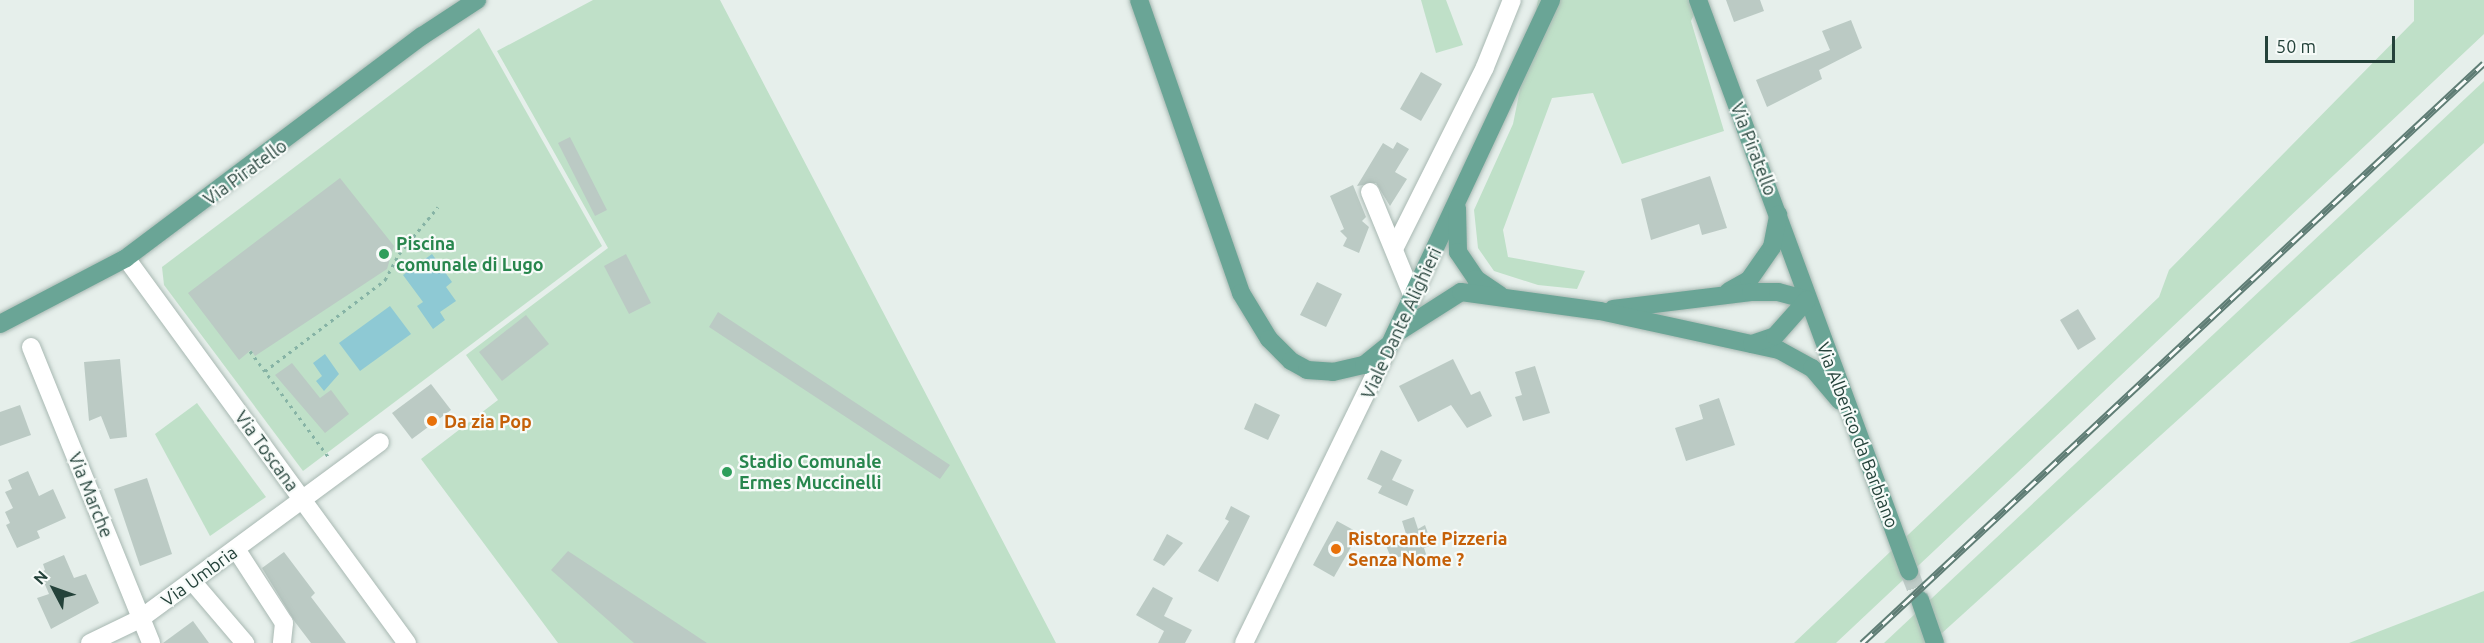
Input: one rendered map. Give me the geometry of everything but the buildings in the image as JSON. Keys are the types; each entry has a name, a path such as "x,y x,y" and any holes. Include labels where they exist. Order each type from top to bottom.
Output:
{"main road":[{"name":"Via Piratello","path":"0,324 126,258 422,36 477,0"},
{"path":"1139,0 1222,242 1242,293 1269,339 1299,365 1333,372 1364,365 1392,339 1461,292 1600,311 1779,350 1812,368 1850,411"},
{"name":"Viale Dante Alighieri","path":"1392,339 1551,0"},
{"name":"Via Piratello","path":"1698,0 1779,213 1806,300"},
{"path":"1456,205 1458,252 1476,279 1504,297"},
{"path":"1724,294 1749,280 1772,247 1779,213"},
{"path":"1600,311 1724,294 1778,292 1806,300 1775,336 1752,344"},
{"name":"Via Alberico da Barbiano","path":"1806,300 1909,571"},
{"path":"1920,600 1935,643"}],"street":[{"path":"1394,249 1485,67 1512,0"},
{"path":"1370,192 1413,297"},
{"name":"Via Toscana","path":"126,258 407,643"},
{"name":"Viale Dante Alighieri","path":"1244,643 1392,339"},
{"name":"Via Marche","path":"31,347 151,643"},
{"name":"Via Umbria","path":"90,643 140,619 380,442"},
{"path":"236,549 284,622 282,643"},
{"path":"192,581 245,643"}],"path":[{"path":"265,371 386,280 399,254 438,207"},
{"path":"250,351 340,472"}],"green space":[{"path":"593,0 720,0 1056,643 558,643 421,459 498,400 466,355 608,248 497,51"},
{"path":"1421,0 1446,0 1463,45 1436,53"},
{"path":"1538,0 1701,0 1691,21 1724,131 1622,164 1593,93 1552,98 1503,230 1508,257 1585,271 1577,289 1538,285 1494,271 1478,248 1474,210 1513,124"},
{"path":"2414,0 2484,0 2484,34 1836,643 1794,643 2159,297 2169,270 2414,21"},
{"name":"Piscina comunale di Lugo","path":"479,28 602,246 303,471 164,285 162,267"},
{"path":"2484,81 2484,143 1931,643 1884,643"},
{"path":"197,403 266,497 210,536 155,434"},
{"path":"2484,591 2484,643 2349,643"}],"water":[{"path":"432,254 452,282 446,287 456,301 440,312 445,320 433,329 417,306 423,302 403,275"},
{"path":"390,306 411,334 360,371 339,343"},
{"path":"325,354 339,374 324,391 316,381 322,376 313,363"}],"tunnel":[{"path":"1909,571 1920,600"}],"railway":[{"path":"1862,643 2484,63"}],"place":[{"name":"Piscina comunale di Lugo","path":"384,254"},
{"name":"Da zia Pop","path":"432,421"},
{"name":"Stadio Comunale Ermes Muccinelli","path":"727,472"},
{"name":"Ristorante Pizzeria Senza Nome ?","path":"1336,549"}]}
